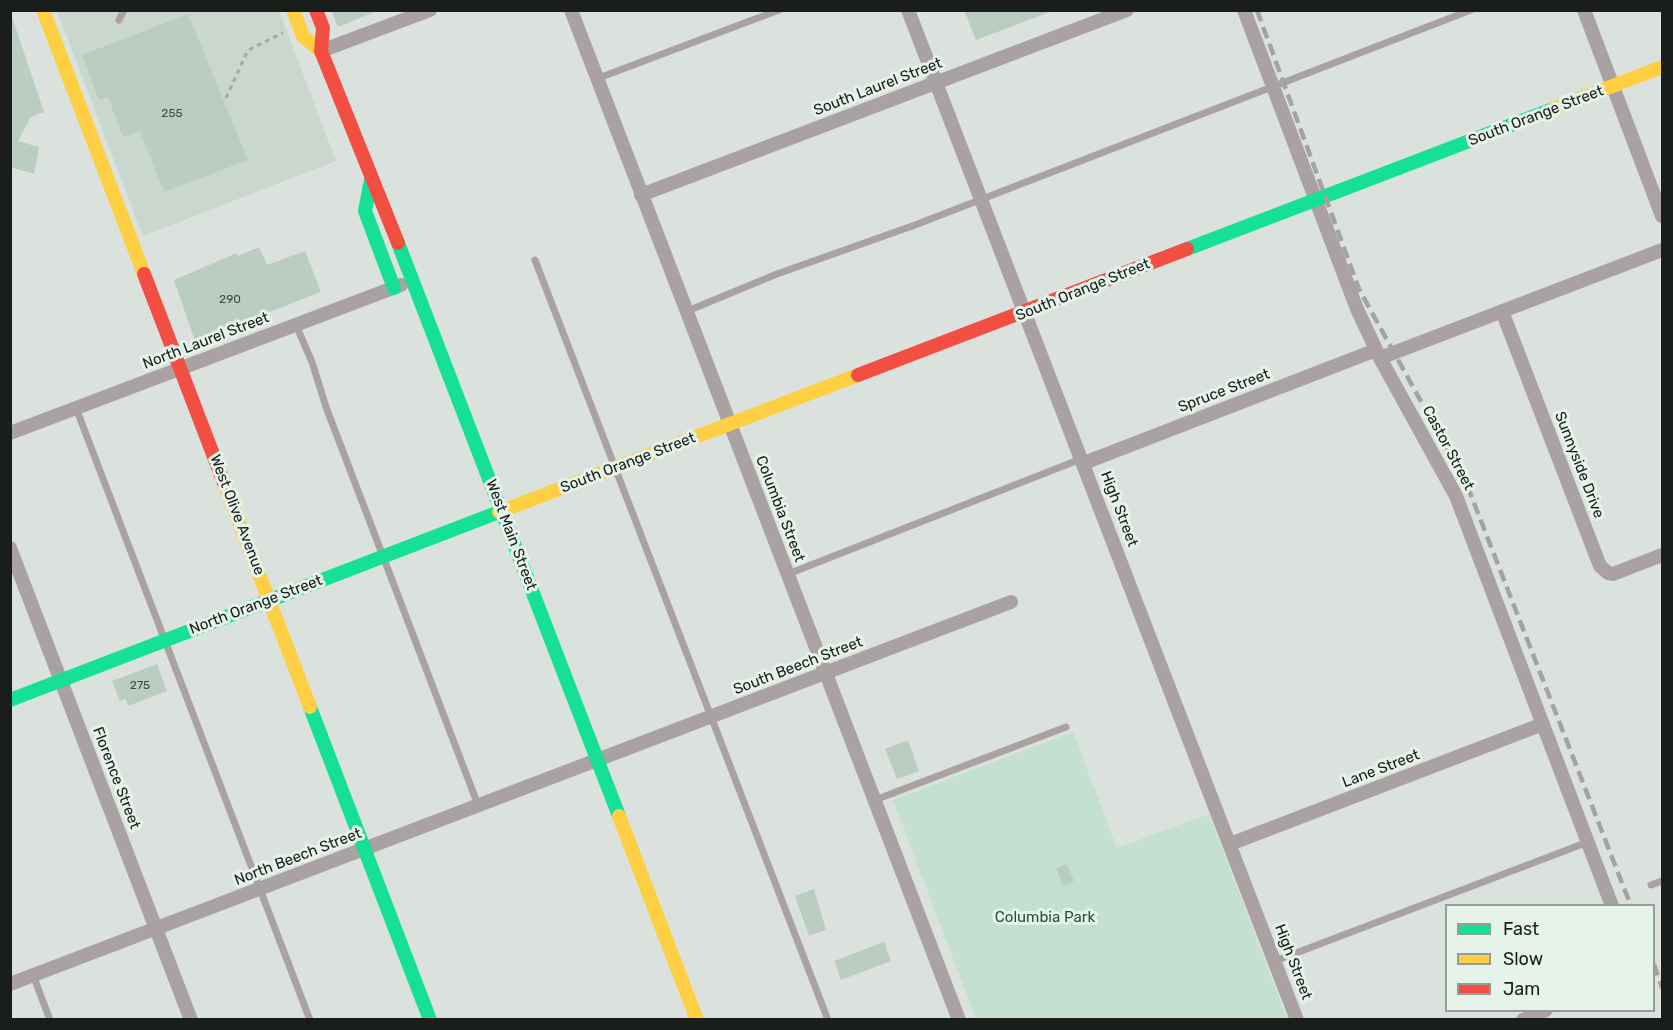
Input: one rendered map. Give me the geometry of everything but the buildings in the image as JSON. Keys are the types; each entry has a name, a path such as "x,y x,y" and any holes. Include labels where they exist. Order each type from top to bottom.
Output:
{"street":[{"name":"West Olive Avenue","path":"43,10 430,1020"},
{"name":"West Main Street","path":"293,10 303,36 321,51"},
{"name":"West Main Street","path":"316,10 322,28 321,51 413,281 697,1020"},
{"path":"321,51 430,10"},
{"name":"Columbia Street","path":"571,10 685,312 959,1020"},
{"name":"High Street","path":"908,10 1297,1020"},
{"name":"South Laurel Street","path":"641,195 1127,10"},
{"name":"Castor Street","path":"1244,10 1357,309 1378,354 1451,485 1611,904"},
{"path":"1584,10 1662,216"},
{"name":"South Orange Street","path":"502,511 1024,314 1662,67"},
{"path":"371,180 365,211 394,288"},
{"name":"Spruce Street","path":"1083,461 1502,311 1662,250"},
{"name":"North Laurel Street","path":"10,433 413,281"},
{"name":"Sunnyside Drive","path":"1502,311 1600,566 1613,574 1662,555"},
{"name":"North Orange Street","path":"10,700 502,511"},
{"name":"Florence Street","path":"10,548 191,1020"},
{"name":"South Beech Street","path":"598,760 1011,602"},
{"name":"Lane Street","path":"1230,844 1543,724"},
{"name":"North Beech Street","path":"10,984 598,760"},
{"path":"1523,1020 1543,1012"}],"lane":[{"path":"119,20 124,10"},
{"path":"596,79 779,10"},
{"path":"685,312 777,274 981,199 1471,10"},
{"path":"535,260 828,1020"},
{"path":"296,325 312,362 478,806"},
{"path":"76,408 310,1020"},
{"path":"788,574 1083,461"},
{"path":"874,800 1066,727"},
{"path":"1275,961 1588,842"},
{"path":"1651,885 1662,881"},
{"path":"33,975 50,1020"}],"path":[{"path":"226,98 248,50 285,32"}],"shaded area":[{"path":"57,11 279,11 336,161 143,236"}],"green space":[{"name":"Columbia Park","path":"1073,732 1117,848 1209,814 1287,1019 976,1019 893,800"}],"railway":[{"path":"1257,10 1359,289 1467,485 1630,904"},
{"path":"1655,967 1662,988"}],"traffic: fast":[{"path":"1187,249 1553,109"},
{"path":"371,180 365,211 394,288"},
{"path":"398,243 619,816"},
{"path":"10,700 499,512"},
{"path":"310,707 430,1020"}],"traffic: slow":[{"path":"43,10 144,274"},
{"path":"293,10 303,36 321,51"},
{"path":"1553,109 1662,67"},
{"path":"499,512 858,375"},
{"path":"224,483 310,707"},
{"path":"619,816 697,1020"}],"traffic: jam":[{"path":"316,10 323,28 321,51 398,243"},
{"path":"858,375 1187,249"},
{"path":"144,274 224,483"}]}
